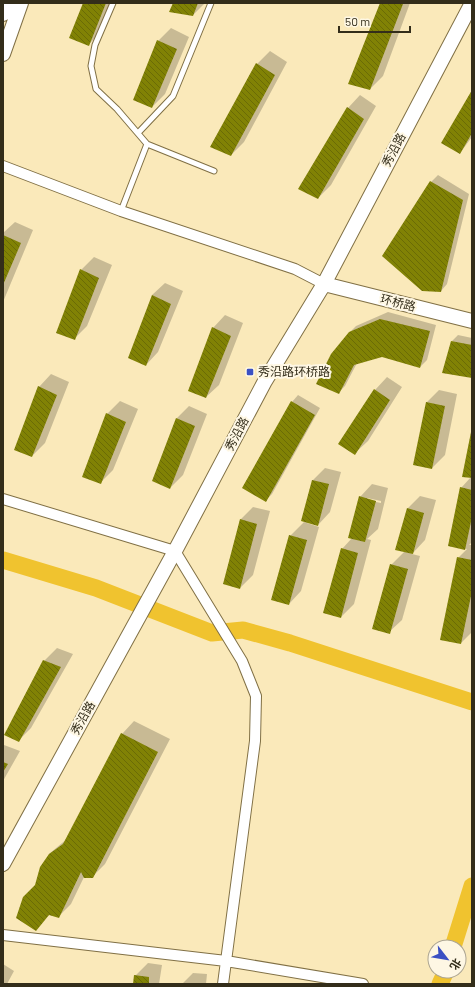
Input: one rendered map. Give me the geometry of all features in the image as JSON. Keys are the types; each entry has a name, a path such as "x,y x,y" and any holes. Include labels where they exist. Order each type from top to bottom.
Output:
{"main road":[{"path":"3,14 7,3"},
{"path":"3,54 22,3"},
{"name":"秀沿路","path":"3,864 175,551 264,381 324,284 472,3"},
{"name":"环桥路","path":"324,284 472,321"}],"street":[{"path":"3,166 121,211 295,268 324,284"},
{"path":"3,498 175,551 242,661 256,696 255,741 223,984"},
{"path":"3,936 226,961 362,984"}],"lane":[{"path":"112,3 95,45 91,66 96,89 138,133 146,144 214,171"},
{"path":"138,133 173,96 211,3"},
{"path":"121,211 146,144"}],"building":[{"path":"83,3 106,3 89,46 69,38"},
{"path":"173,3 198,3 193,16 169,12"},
{"path":"380,3 403,4 370,90 348,84"},
{"path":"157,40 177,49 152,108 133,100"},
{"path":"256,63 275,75 231,156 210,147"},
{"path":"472,90 472,133 460,154 441,143"},
{"path":"347,107 364,119 318,199 298,189"},
{"path":"430,181 463,200 441,292 422,291 382,256"},
{"path":"3,235 21,243 3,285"},
{"path":"80,269 99,278 75,340 56,333"},
{"path":"152,295 171,304 146,366 128,358"},
{"path":"380,319 430,331 420,368 382,357 354,365 339,394 316,384 331,354 349,332"},
{"path":"212,327 231,336 206,398 188,391"},
{"path":"451,341 472,345 472,378 442,373"},
{"path":"38,386 57,395 32,457 14,450"},
{"path":"374,389 390,400 355,455 338,444"},
{"path":"291,401 315,415 266,502 242,488"},
{"path":"426,402 445,406 432,469 413,465"},
{"path":"106,413 126,422 101,484 82,477"},
{"path":"176,418 195,426 170,489 152,481"},
{"path":"472,432 472,478 462,477"},
{"path":"312,480 329,484 318,526 301,521"},
{"path":"460,487 472,490 472,517 465,550 448,546"},
{"path":"359,496 376,501 365,542 348,538"},
{"path":"407,508 424,513 413,554 395,550"},
{"path":"240,519 257,524 240,589 223,584"},
{"path":"289,535 307,540 289,605 271,600"},
{"path":"341,548 358,553 341,618 323,613"},
{"path":"457,557 472,560 472,591 461,644 440,640"},
{"path":"390,564 408,569 390,634 372,629"},
{"path":"43,660 61,667 19,742 4,735"},
{"path":"121,733 158,752 93,878 84,878 81,872 59,918 49,915 36,931 16,918 23,897 35,885 40,867 49,854 63,844"},
{"path":"3,762 8,764 3,772"},
{"path":"134,975 149,977 149,984 133,984"}],"waterway":[{"path":"3,560 96,588 212,633 243,630 290,643 472,702"},
{"path":"455,939 472,886"},
{"path":"440,984 442,979"}],"place":[{"name":"秀沿路环桥路","path":"250,372"}]}
